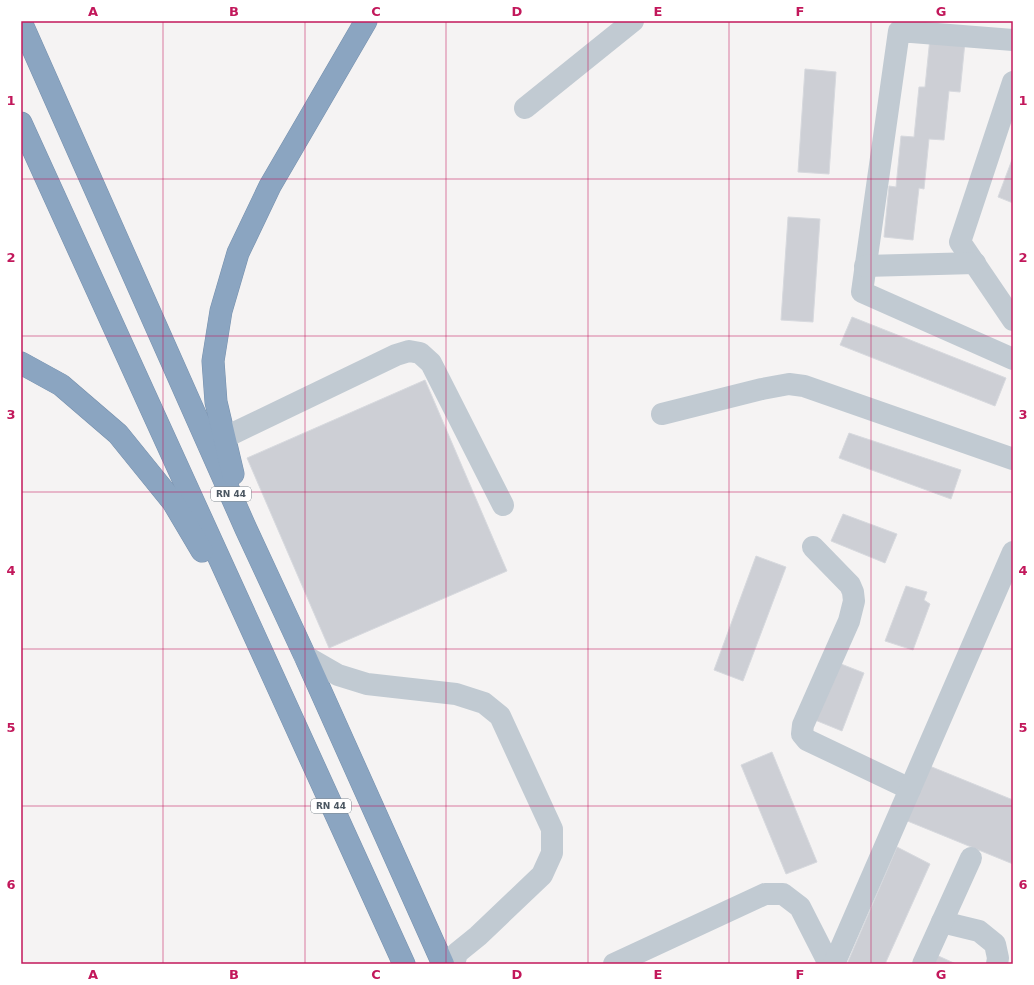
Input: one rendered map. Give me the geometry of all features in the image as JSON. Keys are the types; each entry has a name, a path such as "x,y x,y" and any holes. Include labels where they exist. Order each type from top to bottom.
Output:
{"highway":[{"path":"216,441 216,402 213,361 222,311 238,253 270,186 366,21"},
{"name":"RN 44","path":"21,22 216,441 246,530 305,656 443,964"},
{"name":"RN 44","path":"21,123 404,964"},
{"path":"21,363 61,386 118,434 173,502 259,648"}],"street":[{"path":"525,108 633,21"},
{"path":"1013,40 899,30 862,292 1013,359"},
{"path":"1013,82 960,242 1013,320"},
{"path":"865,266 974,263"},
{"path":"216,441 396,355 409,351 420,353 431,363 503,505"},
{"path":"662,414 762,389 790,384 804,386 1013,459"},
{"path":"813,547 850,585 853,592 854,601 849,621 803,725 802,734 807,740 910,789"},
{"path":"834,964 1013,552"},
{"path":"305,656 338,675 367,684 456,694 484,703 500,716 552,829 552,853 542,875 478,936 457,952 454,964"},
{"path":"923,964 972,858"},
{"path":"614,964 766,894 783,894 800,907 829,964"},
{"path":"942,922 979,931 995,944 998,958 996,964"}],"building":[{"path":"930,38 965,42 960,92 949,91 944,140 929,139 924,189 919,188 913,240 884,237 889,186 896,187 901,136 914,137 919,87 925,87"},
{"path":"805,69 836,72 829,174 798,172"},
{"path":"1013,157 1013,203 998,197"},
{"path":"788,217 820,219 813,322 781,320"},
{"path":"852,317 1006,378 995,406 840,345"},
{"path":"425,380 507,571 329,648 247,458"},
{"path":"849,433 961,470 951,499 839,458"},
{"path":"843,514 897,534 885,563 831,541"},
{"path":"756,556 786,567 743,681 714,670"},
{"path":"906,586 927,592 924,600 930,604 913,650 885,641"},
{"path":"836,662 864,673 842,731 815,720"},
{"path":"772,752 817,862 786,874 741,765"},
{"path":"927,765 1013,800 1013,864 905,820"},
{"path":"897,847 930,864 885,964 847,964"},
{"path":"934,954 956,964 930,964"}]}
